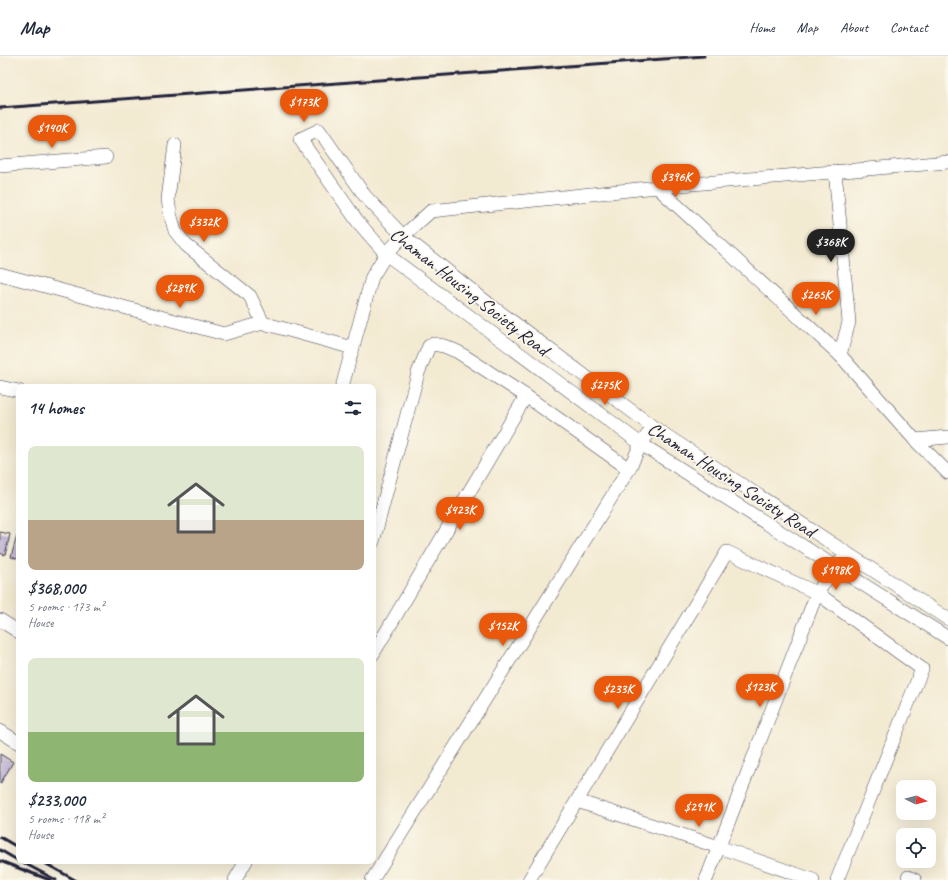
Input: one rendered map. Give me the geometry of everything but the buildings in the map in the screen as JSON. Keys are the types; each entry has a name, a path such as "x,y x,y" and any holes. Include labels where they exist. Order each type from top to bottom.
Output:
{"street":[{"name":"Chaman Housing Society Road","path":"948,618 653,427 489,304 404,236 365,196 319,130 300,139 358,222 386,254 641,444 948,638"},
{"path":"175,145 168,199 170,213 176,231 186,245 250,296 263,323"},
{"path":"0,166 106,157"},
{"path":"343,384 372,277 386,254 431,211 657,187 948,162"},
{"path":"836,171 849,322 840,355"},
{"path":"657,187 840,355 915,440 948,473"},
{"path":"0,274 224,334 263,323 353,348"},
{"path":"376,531 418,373 429,346 433,344 444,346 458,352 526,396 629,469"},
{"path":"0,387 16,390"},
{"path":"376,649 526,396"},
{"path":"372,880 629,469 641,444 653,427"},
{"path":"915,440 948,437"},
{"path":"529,880 727,552 817,593 922,669 837,880"},
{"path":"706,880 817,593 846,553"},
{"path":"0,620 16,630"},
{"path":"0,731 16,741"},
{"path":"577,801 719,847 813,880"},
{"path":"540,880 543,859"},
{"path":"235,880 244,864"}],"railway":[{"path":"0,108 704,56"},
{"path":"0,837 16,846"},
{"path":"0,850 16,859"},
{"path":"0,861 50,880"},
{"path":"26,864 56,880"},
{"path":"46,864 75,880"}]}
